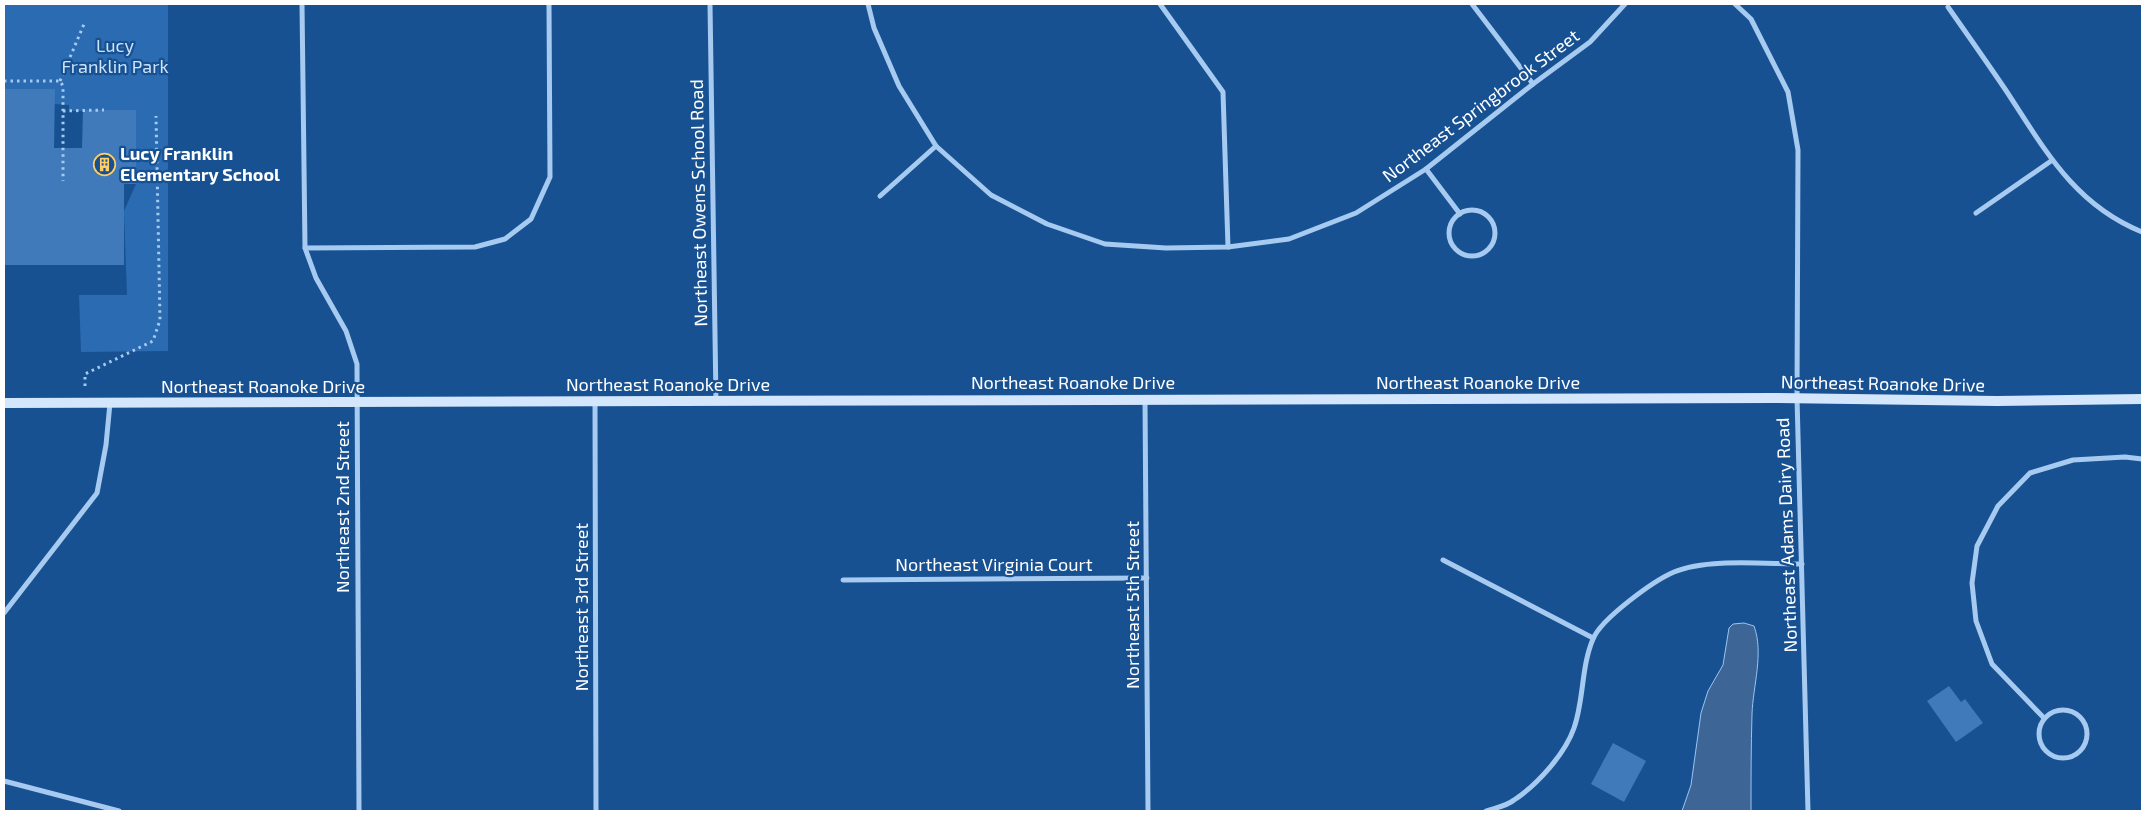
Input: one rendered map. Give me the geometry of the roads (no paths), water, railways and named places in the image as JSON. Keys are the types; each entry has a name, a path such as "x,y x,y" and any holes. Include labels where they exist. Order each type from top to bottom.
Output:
{"street":[{"name":"Northeast 2nd Street","path":"302,4 305,248 316,278 346,331 357,364 359,811"},
{"path":"305,248 475,246 505,239 531,219 550,177 549,4"},
{"name":"Northeast Owens School Road","path":"710,4 716,401"},
{"name":"Northeast Springbrook Street","path":"868,4 874,28 899,86 936,146 991,195 1047,224 1105,244 1166,248 1228,247 1289,239 1356,213 1426,169 1533,84 1590,42 1625,4"},
{"path":"1160,4 1223,92 1228,247"},
{"path":"1472,4 1533,84"},
{"name":"Northeast Adams Dairy Road","path":"1735,4 1751,19 1788,92 1798,150 1797,398 1808,811"},
{"path":"1948,7 2051,161 2092,204 2125,225 2142,232"},
{"path":"880,196 936,146"},
{"path":"1976,213 2051,161"},
{"path":"1426,169 1460,214"},
{"path":"1471,210 1479,211 1492,220 1496,234 1490,249 1484,254 1469,257 1462,255 1451,244 1449,229 1452,222 1460,214 1471,210"},
{"name":"Northeast Roanoke Drive","path":"4,403 595,403 1145,399 1797,398 1997,401 2142,399"},
{"name":"Northeast 5th Street","path":"1145,399 1148,811"},
{"path":"4,613 97,493 106,445 110,403"},
{"name":"Northeast 3rd Street","path":"595,403 596,811"},
{"path":"2044,718 1992,664 1976,621 1972,583 1977,546 1998,506 2030,473 2072,460 2125,457 2142,459"},
{"path":"1443,560 1593,638"},
{"path":"1486,811 1513,802 1539,780 1561,752 1574,728 1582,680 1593,638 1620,607 1646,588 1674,572 1703,565 1802,564"},
{"name":"Northeast Virginia Court","path":"843,580 1146,578"},
{"path":"2064,709 2079,715 2087,729 2087,737 2080,751 2066,758 2057,758 2043,749 2038,734 2044,718 2049,713 2064,709"},
{"path":"4,781 119,811"}],"place":[{"name":"Lucy Franklin Elementary School","path":"104,164"}],"park label":[{"name":"Lucy Franklin Park","path":"115,56"}]}
